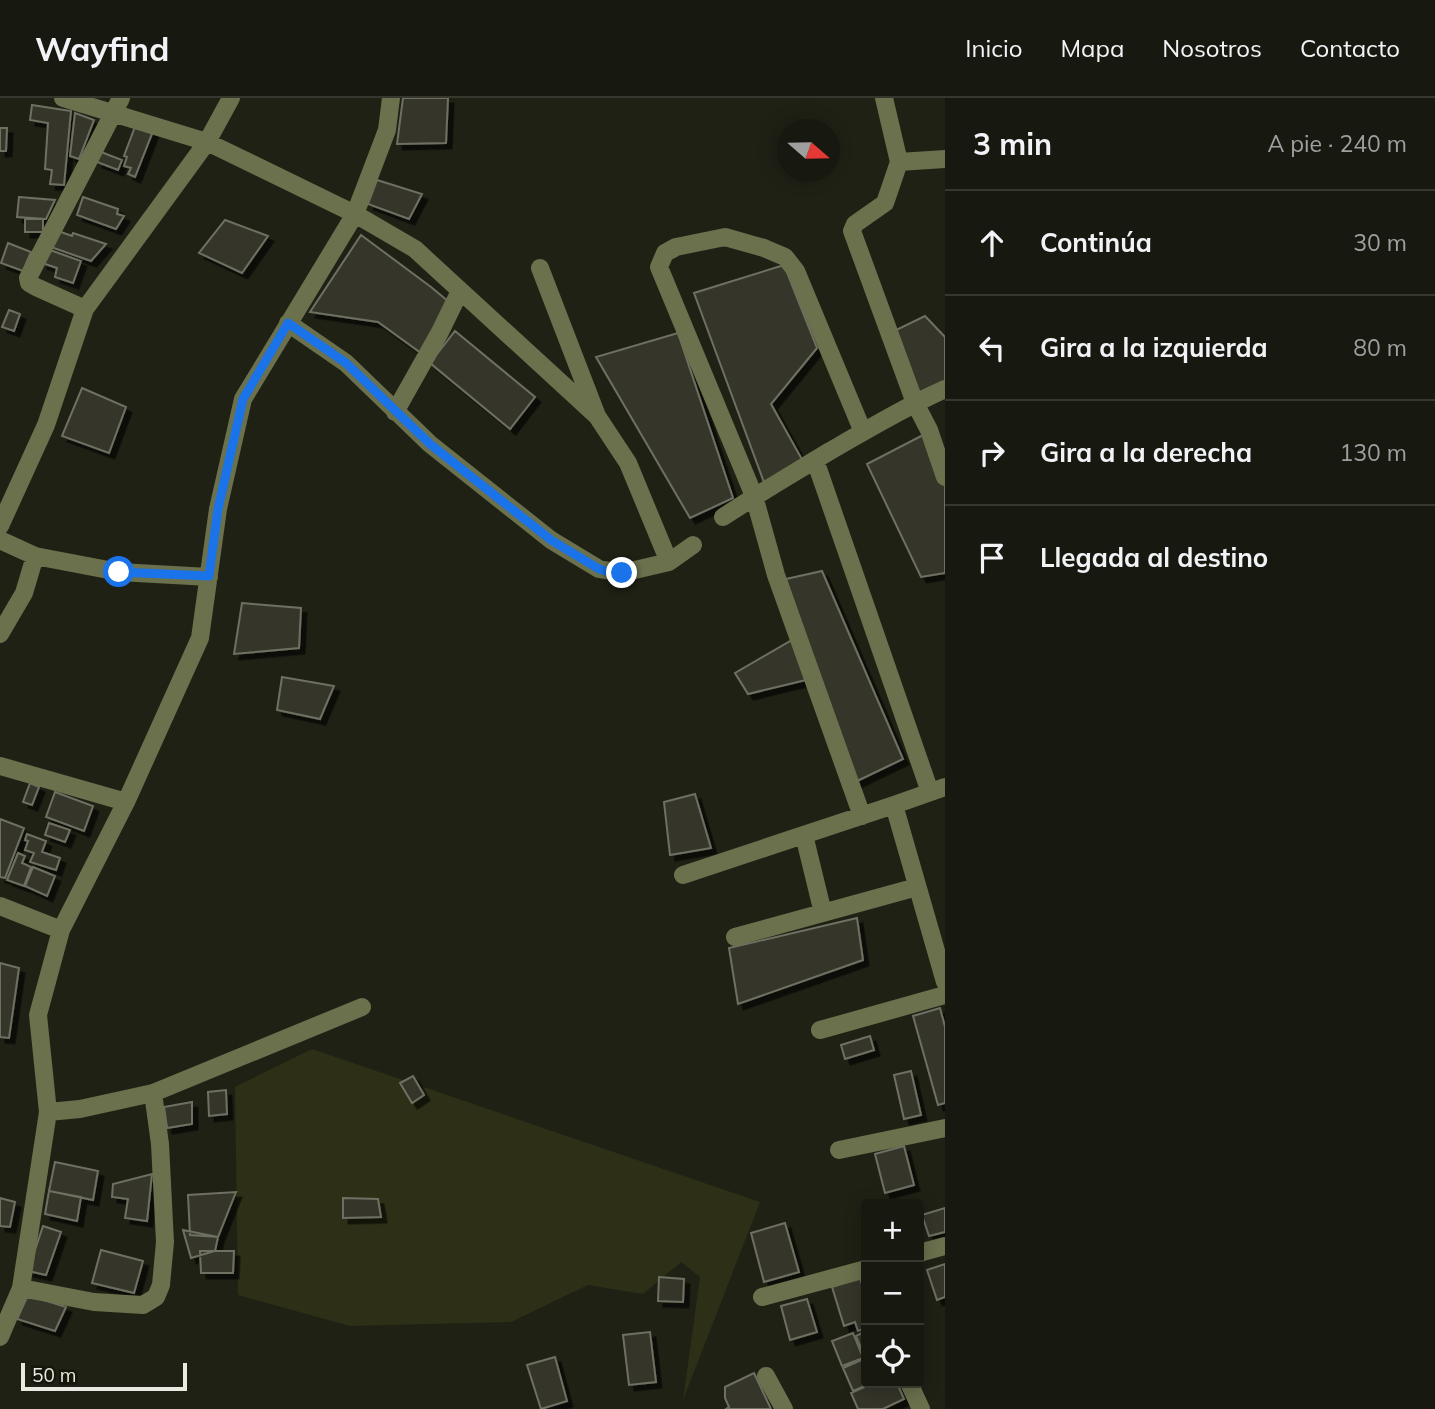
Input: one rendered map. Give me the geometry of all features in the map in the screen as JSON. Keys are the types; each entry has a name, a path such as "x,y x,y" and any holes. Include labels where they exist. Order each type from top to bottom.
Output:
{"street":[{"path":"63,98 117,106 207,142 355,214 415,249 597,416"},
{"path":"0,526 46,425 85,310 207,142 231,98"},
{"path":"0,1337 21,1288 48,1112 38,1015 61,930 126,802 200,638 218,509 243,399 355,214 387,130 391,98"},
{"path":"884,98 900,162 885,203 855,225 852,231 945,477"},
{"path":"85,310 36,287 29,283 28,278 117,106"},
{"path":"900,162 945,159"},
{"path":"862,816 776,575 754,496 659,267 665,253 677,247 725,237 785,257 796,271 863,432"},
{"path":"540,268 597,416 628,463 669,562"},
{"path":"396,412 460,291"},
{"path":"288,323 346,363 430,444 551,540 599,569 622,573 669,562 693,545"},
{"path":"723,517 863,432 945,389"},
{"path":"683,875 938,790 815,460"},
{"path":"0,540 35,556 119,572 209,576"},
{"path":"0,634 24,593 35,556"},
{"path":"0,766 126,802"},
{"path":"894,805 945,982"},
{"path":"804,835 823,913"},
{"path":"735,937 917,887"},
{"path":"0,906 61,930"},
{"path":"820,1030 945,995"},
{"path":"48,1112 80,1110 153,1093 362,1007"},
{"path":"21,1288 94,1302 143,1305 156,1297 161,1285 165,1242 160,1144 153,1093"},
{"path":"839,1150 945,1128"},
{"path":"924,1252 945,1246"},
{"path":"762,1297 861,1270"},
{"path":"766,1376 784,1409"},
{"path":"911,1388 920,1409"}],"green space":[{"path":"312,1049 760,1202 683,1400 700,1277 681,1262 643,1294 588,1285 511,1322 350,1326 238,1295 235,1087"}],"building":[{"path":"403,98 448,98 446,143 397,144"},
{"path":"32,105 71,111 64,185 50,184 52,170 45,169 48,123 30,120"},
{"path":"75,113 94,120 79,159 70,156"},
{"path":"136,124 153,131 135,177 128,174 131,168 124,166 127,157 124,156"},
{"path":"0,128 7,128 6,151 0,151"},
{"path":"101,152 122,160 118,170 97,162"},
{"path":"377,180 422,194 409,219 368,204"},
{"path":"19,197 55,200 46,219 17,217"},
{"path":"83,197 118,209 117,214 124,216 116,229 77,215"},
{"path":"25,219 43,219 43,232 25,232"},
{"path":"225,220 268,236 242,273 199,253"},
{"path":"58,231 106,244 91,261 48,246"},
{"path":"361,235 449,302 421,353 378,322 310,312"},
{"path":"8,243 31,252 23,271 1,263"},
{"path":"47,249 81,261 73,283 55,277 57,268 42,263"},
{"path":"784,265 817,348 771,404 804,463 765,485 694,293"},
{"path":"9,310 20,314 14,331 2,327"},
{"path":"925,316 945,337 945,381 914,395 892,332"},
{"path":"455,331 535,397 510,429 430,363"},
{"path":"678,333 733,498 690,518 596,357"},
{"path":"82,388 126,407 109,453 62,436"},
{"path":"927,433 945,485 945,573 921,577 867,464"},
{"path":"822,571 903,759 855,782 786,579"},
{"path":"242,603 301,608 299,648 234,654"},
{"path":"792,640 806,680 748,694 735,673"},
{"path":"282,677 334,686 320,719 277,710"},
{"path":"30,783 39,787 32,805 23,802"},
{"path":"55,792 93,806 84,831 46,817"},
{"path":"695,794 711,848 670,855 664,802"},
{"path":"0,819 24,828 5,878 0,877"},
{"path":"49,823 70,830 65,842 45,835"},
{"path":"27,834 46,841 42,852 60,858 56,870 30,862 34,853 25,850"},
{"path":"18,853 25,856 22,863 31,867 24,886 7,880"},
{"path":"33,867 55,876 47,896 25,886"},
{"path":"857,918 863,960 738,1004 729,948"},
{"path":"0,963 19,968 9,1038 0,1037"},
{"path":"940,1008 945,1027 945,1103 938,1105 913,1016"},
{"path":"870,1036 874,1050 845,1059 841,1045"},
{"path":"911,1071 921,1115 904,1119 894,1075"},
{"path":"413,1076 424,1095 412,1103 400,1083"},
{"path":"226,1090 227,1114 209,1116 208,1092"},
{"path":"192,1102 192,1124 167,1128 164,1107"},
{"path":"904,1146 914,1185 885,1193 875,1154"},
{"path":"55,1162 98,1171 93,1200 49,1191"},
{"path":"152,1174 147,1221 125,1218 128,1199 112,1197 113,1184"},
{"path":"49,1191 81,1197 77,1221 45,1214"},
{"path":"236,1192 218,1237 190,1235 188,1195"},
{"path":"0,1198 15,1202 10,1227 0,1226"},
{"path":"343,1198 378,1199 381,1217 343,1218"},
{"path":"945,1208 945,1232 929,1236 924,1214"},
{"path":"785,1223 799,1272 764,1282 751,1233"},
{"path":"43,1226 61,1232 46,1275 28,1271"},
{"path":"183,1230 218,1237 215,1251 191,1258"},
{"path":"101,1250 143,1261 134,1293 92,1283"},
{"path":"200,1251 234,1251 233,1273 201,1273"},
{"path":"945,1264 945,1297 937,1300 927,1270"},
{"path":"659,1277 684,1279 683,1302 658,1301"},
{"path":"860,1278 861,1330 858,1331 855,1322 844,1326 832,1287"},
{"path":"28,1295 66,1307 55,1331 17,1319"},
{"path":"807,1299 817,1332 790,1340 781,1306"},
{"path":"650,1332 656,1382 629,1385 623,1335"},
{"path":"853,1333 861,1359 842,1366 832,1341"},
{"path":"861,1334 861,1348 856,1336"},
{"path":"555,1357 567,1401 541,1409 527,1365"},
{"path":"861,1360 861,1388 853,1391 843,1368"},
{"path":"754,1373 771,1409 726,1409 729,1407 725,1398 725,1387"},
{"path":"862,1388 899,1388 904,1399 883,1409 858,1409 851,1393"}],"route":[{"path":"119,572 209,576 218,509 243,399 288,323 346,363 430,444 551,540 599,569 622,573"}]}
